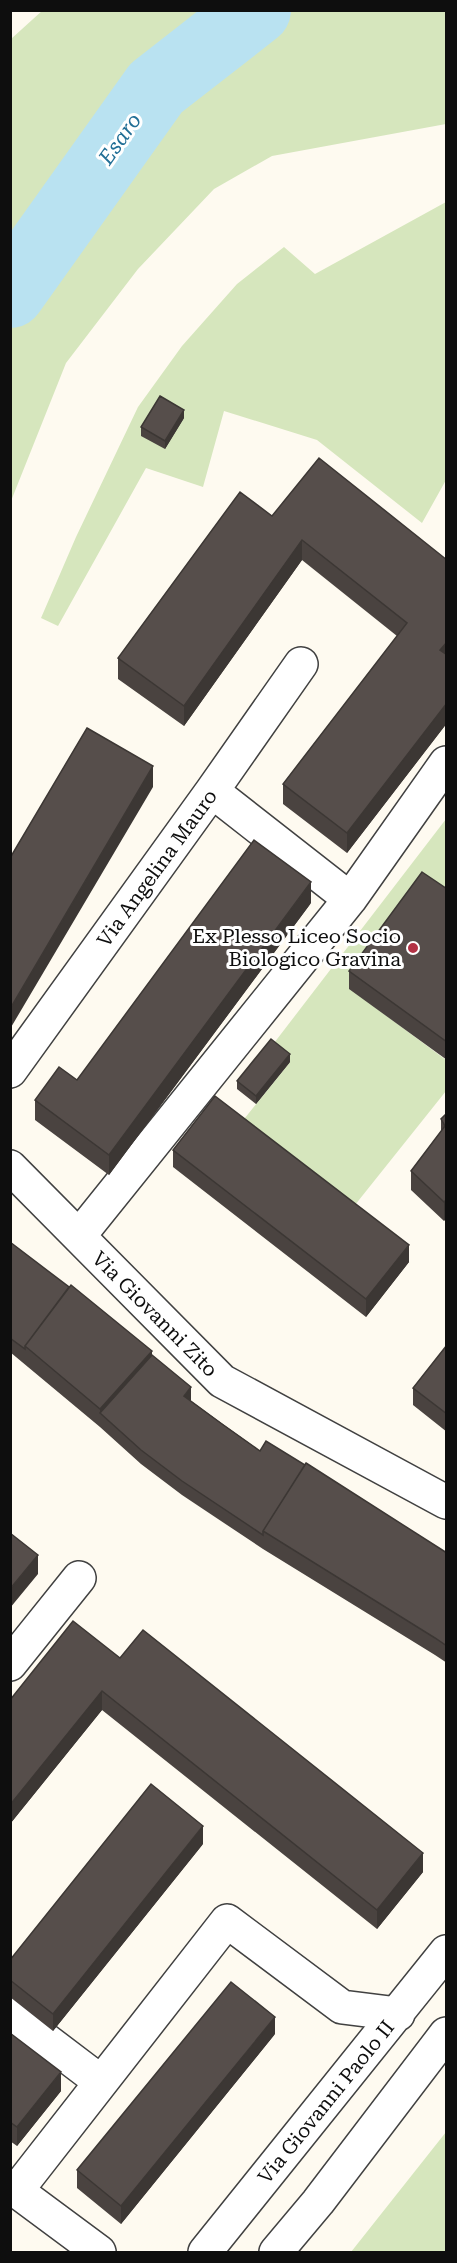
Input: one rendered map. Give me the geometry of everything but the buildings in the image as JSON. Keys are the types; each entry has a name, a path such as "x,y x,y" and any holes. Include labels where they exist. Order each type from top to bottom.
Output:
{"street":[{"name":"Via Angelina Mauro","path":"10,1071 301,664"},
{"path":"79,1236 350,899 447,763"},
{"path":"212,791 350,899"},
{"name":"Via Giovanni Zito","path":"10,1167 222,1381 447,1502"},
{"path":"11,1663 79,1578"},
{"path":"99,2253 14,2188 101,2082 227,1921 342,2007 398,2014"},
{"name":"Via Giovanni Paolo II","path":"205,2253 447,1952"},
{"path":"10,2013 101,2082"},
{"path":"276,2253 447,2034"}],"green space":[{"path":"43,10 446,11 446,124 272,156 214,189 138,269 66,363 11,501 11,39"},
{"path":"446,202 446,480 422,523 317,440 224,411 203,487 146,468 58,626 41,618 76,537 138,407 182,346 237,284 284,247 315,274"},
{"path":"446,819 446,907 349,988 446,1060 446,1091 347,1215 236,1129 290,1062 271,1047"},
{"path":"446,2132 446,2252 351,2252"}],"waterway":[{"name":"Esaro","path":"10,293 156,88 256,10"}],"place":[{"name":"Ex Plesso Liceo Socio Biologico Gravina","path":"413,948"}]}
